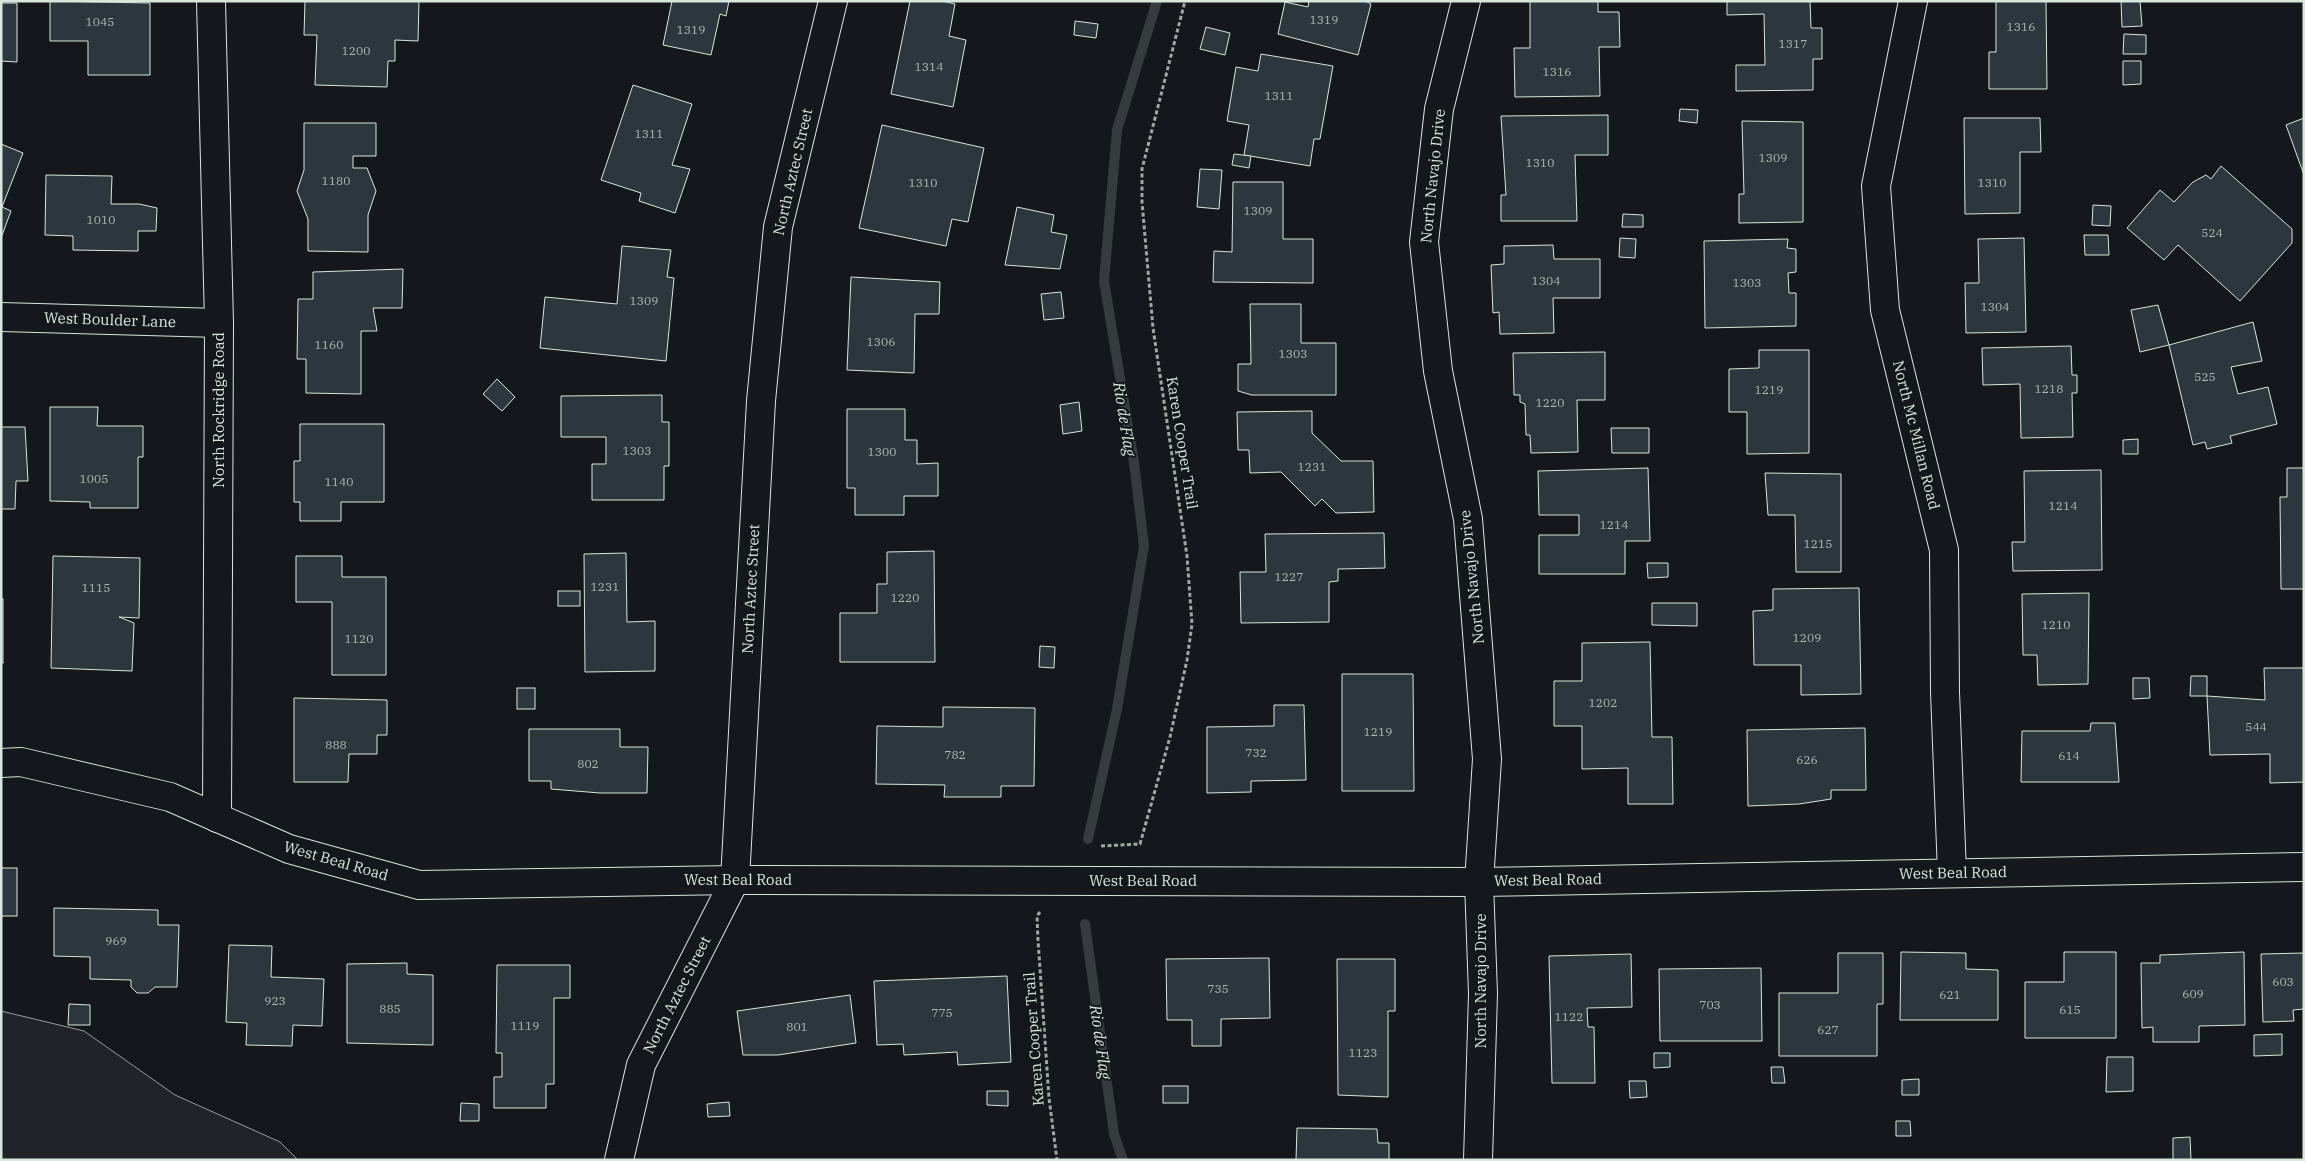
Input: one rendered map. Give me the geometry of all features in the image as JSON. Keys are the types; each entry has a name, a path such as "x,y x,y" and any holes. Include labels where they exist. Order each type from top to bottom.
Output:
{"street":[{"name":"North Rockridge Road","path":"211,1 219,323 217,818"},
{"name":"North Aztec Street","path":"618,1160 641,1064 735,880 760,401 778,226 833,1"},
{"name":"North Navajo Drive","path":"1466,1 1439,109 1424,242 1438,371 1468,519 1477,610 1487,759 1479,882 1483,994 1478,1160"},
{"name":"North Mc Millan Road","path":"1913,1 1876,186 1885,310 1944,550 1945,692 1952,873"},
{"name":"West Boulder Lane","path":"1,317 219,323"},
{"name":"West Beal Road","path":"1,762 21,762 170,797 289,849 419,884 735,880 1479,882 2304,867"}],"path":[{"name":"Karen Cooper Trail","path":"1096,846 1140,844 1170,737 1187,660 1192,624 1187,556 1153,328 1142,202 1142,169 1185,1"},
{"name":"Karen Cooper Trail","path":"1037,916 1049,1098 1056,1160"}],"shaded area":[{"path":"1,1011 84,1031 175,1095 280,1142 298,1160 1,1160"}],"building":[{"path":"50,1 150,3 150,75 88,75 88,41 50,41"},
{"path":"305,1 419,1 418,41 395,40 395,61 388,61 387,87 315,85 317,35 304,35"},
{"path":"672,1 729,1 726,16 720,14 711,55 663,45"},
{"path":"910,1 942,1 955,4 949,36 966,40 953,107 891,94"},
{"path":"1309,1 1365,1 1371,4 1358,55 1278,34 1285,2 1308,7"},
{"path":"1530,1 1598,1 1598,12 1619,12 1620,47 1599,47 1600,96 1515,97 1514,48 1530,48"},
{"path":"1727,1 1810,1 1811,28 1822,28 1822,59 1813,59 1813,90 1736,91 1736,65 1765,65 1764,14 1727,15"},
{"path":"1996,1 2046,1 2047,89 1989,89 1989,52 1996,52"},
{"path":"2121,1 2140,1 2142,26 2122,27"},
{"path":"1,3 17,3 17,62 1,61"},
{"path":"1075,21 1098,24 1096,38 1074,35"},
{"path":"1206,27 1230,33 1225,55 1200,49"},
{"path":"2124,34 2146,35 2146,54 2123,54"},
{"path":"1261,54 1333,66 1320,139 1314,139 1310,166 1244,155 1249,125 1227,121 1236,67 1258,71"},
{"path":"2123,61 2141,61 2141,84 2123,85"},
{"path":"633,85 692,104 672,165 690,169 675,213 639,201 641,193 601,180"},
{"path":"1680,109 1698,110 1697,123 1679,121"},
{"path":"1608,115 1608,155 1575,155 1577,221 1501,221 1501,195 1506,195 1501,116"},
{"path":"1964,118 2040,118 2041,152 2020,152 2020,213 1965,214"},
{"path":"2304,118 2304,175 2286,125"},
{"path":"1742,121 1803,122 1803,222 1739,223 1739,194 1744,194"},
{"path":"304,123 376,123 376,156 353,156 353,168 367,168 376,191 368,215 368,252 308,251 308,219 297,191 304,170"},
{"path":"882,125 984,148 968,222 952,219 946,246 859,228"},
{"path":"1,144 23,153 2,207 11,211 1,238"},
{"path":"1234,154 1251,156 1249,168 1232,165"},
{"path":"2221,166 2292,229 2292,243 2240,301 2178,245 2164,260 2127,228 2160,190 2174,202 2193,182 2206,175 2211,179"},
{"path":"1200,169 1222,170 1219,209 1197,207"},
{"path":"46,175 112,176 111,204 139,204 157,208 156,231 138,231 138,251 73,250 73,236 45,235"},
{"path":"1233,182 1283,182 1283,239 1313,239 1313,283 1213,282 1214,251 1232,252"},
{"path":"2093,205 2111,206 2110,226 2092,225"},
{"path":"1017,207 1054,215 1051,232 1067,235 1060,269 1005,265"},
{"path":"1623,214 1643,215 1643,227 1622,227"},
{"path":"2084,235 2108,235 2109,255 2085,255"},
{"path":"1620,238 1636,239 1635,258 1619,257"},
{"path":"2024,238 2026,332 1966,333 1965,283 1979,283 1978,239"},
{"path":"1788,239 1787,248 1796,249 1796,272 1788,273 1789,293 1796,293 1796,326 1705,328 1704,241"},
{"path":"1553,245 1554,259 1600,259 1600,298 1553,298 1554,333 1500,334 1499,312 1493,313 1491,265 1504,264 1504,246"},
{"path":"622,246 671,250 667,277 674,278 666,361 540,348 545,297 617,304"},
{"path":"403,269 402,308 373,308 377,331 361,331 361,394 306,393 306,359 297,359 298,299 313,299 313,272"},
{"path":"851,277 940,282 939,314 915,314 914,373 847,370"},
{"path":"1061,292 1064,318 1044,320 1041,294"},
{"path":"1250,304 1301,304 1301,343 1336,343 1336,395 1252,395 1238,391 1238,364 1251,364"},
{"path":"2158,305 2169,345 2140,352 2131,310"},
{"path":"2253,322 2262,361 2231,367 2238,394 2268,387 2277,424 2230,436 2232,443 2207,449 2205,442 2193,445 2169,345"},
{"path":"2071,346 2072,375 2077,375 2077,393 2072,393 2073,437 2021,438 2020,384 1983,385 1982,348"},
{"path":"1759,350 1809,350 1809,453 1747,454 1747,412 1729,412 1729,369 1759,368"},
{"path":"1605,352 1605,400 1577,400 1578,452 1531,453 1530,435 1526,435 1525,404 1520,402 1520,395 1514,395 1513,353"},
{"path":"497,379 515,397 502,411 483,394"},
{"path":"662,395 662,422 669,422 669,466 664,466 664,500 592,500 592,464 606,464 606,437 561,437 561,396"},
{"path":"1079,402 1082,431 1063,434 1060,405"},
{"path":"50,407 98,407 97,426 143,426 143,457 138,457 138,508 90,508 90,502 50,501"},
{"path":"847,409 905,409 905,440 917,440 917,464 938,463 938,496 904,496 904,515 855,515 855,488 847,488"},
{"path":"1312,411 1312,433 1341,461 1373,461 1374,512 1336,513 1322,499 1315,506 1281,472 1250,473 1249,450 1238,450 1237,412"},
{"path":"300,424 384,424 384,502 341,502 341,521 300,521 300,502 294,502 294,461 300,461"},
{"path":"1,427 25,427 28,481 16,481 15,509 1,509"},
{"path":"1611,428 1649,428 1649,453 1612,453"},
{"path":"2138,439 2138,454 2123,454 2123,440"},
{"path":"1648,468 1650,541 1625,541 1625,574 1539,574 1539,535 1579,535 1579,515 1539,515 1538,471"},
{"path":"2287,468 2304,468 2304,589 2281,589 2280,497 2287,497"},
{"path":"2101,470 2102,570 2013,571 2012,542 2025,542 2024,471"},
{"path":"1765,473 1841,474 1841,572 1796,572 1795,515 1768,515"},
{"path":"1384,533 1385,568 1338,569 1338,581 1329,582 1329,622 1241,623 1240,572 1266,572 1265,534"},
{"path":"934,551 935,662 840,662 840,613 877,613 877,584 887,584 887,552"},
{"path":"626,553 627,622 655,621 655,671 585,672 584,554"},
{"path":"53,556 140,558 139,618 119,617 134,623 132,671 51,668"},
{"path":"296,556 342,556 342,577 386,577 386,675 332,675 332,602 296,602"},
{"path":"1647,563 1668,563 1668,577 1648,578"},
{"path":"1859,588 1861,694 1801,695 1801,665 1754,665 1753,611 1773,610 1773,589"},
{"path":"558,591 580,591 580,606 558,606"},
{"path":"2089,593 2088,684 2038,685 2037,655 2023,655 2022,594"},
{"path":"1,599 3,599 3,663 1,663"},
{"path":"1652,603 1697,603 1697,626 1652,625"},
{"path":"1650,642 1652,737 1672,737 1673,804 1628,804 1628,768 1582,769 1582,726 1554,726 1554,681 1582,681 1582,643"},
{"path":"1040,646 1055,647 1054,668 1039,667"},
{"path":"2264,668 2304,668 2304,782 2270,783 2270,754 2210,755 2207,696 2265,700"},
{"path":"1342,674 1413,674 1414,791 1342,791"},
{"path":"2191,676 2207,676 2207,696 2190,696"},
{"path":"2133,678 2149,678 2150,698 2133,699"},
{"path":"517,688 535,688 535,709 517,709"},
{"path":"294,698 387,700 387,735 377,735 377,754 349,754 348,782 294,782"},
{"path":"1274,705 1304,705 1306,780 1251,781 1251,792 1207,793 1207,727 1274,726"},
{"path":"943,707 1035,708 1034,786 1001,786 1001,797 944,797 945,785 876,784 877,726 943,727"},
{"path":"2091,723 2115,723 2119,782 2021,782 2022,731 2090,731"},
{"path":"1865,728 1866,790 1831,790 1831,799 1799,804 1748,806 1747,730"},
{"path":"529,729 620,729 620,747 648,747 647,793 600,793 551,789 551,781 529,781"},
{"path":"1,868 17,868 17,916 1,916"},
{"path":"54,908 158,910 158,925 179,925 177,987 155,987 148,993 137,993 131,987 131,980 90,979 90,957 54,956"},
{"path":"229,945 272,946 271,977 324,979 322,1026 293,1025 292,1046 246,1045 247,1023 226,1022"},
{"path":"1901,952 1966,953 1966,969 1998,970 1998,1020 1900,1020"},
{"path":"2064,952 2116,952 2116,1038 2025,1038 2025,982 2064,982"},
{"path":"2244,952 2245,1025 2199,1026 2199,1042 2153,1042 2153,1027 2142,1028 2141,963 2160,963 2160,955"},
{"path":"1838,953 1883,953 1883,1004 1877,1004 1877,1056 1779,1056 1779,993 1838,993"},
{"path":"2304,953 2304,1009 2293,1010 2294,1021 2263,1022 2261,954"},
{"path":"1631,954 1632,1007 1587,1008 1588,1027 1594,1027 1595,1083 1552,1083 1549,956"},
{"path":"1269,958 1270,1018 1221,1019 1221,1046 1192,1046 1192,1020 1167,1020 1166,959"},
{"path":"1337,959 1395,959 1395,1011 1388,1011 1388,1097 1338,1095"},
{"path":"407,963 407,974 433,975 433,1045 347,1043 347,964"},
{"path":"497,965 570,965 570,998 554,998 554,1084 546,1084 546,1108 494,1108 494,1077 502,1077 502,1053 496,1053"},
{"path":"1761,968 1762,1041 1660,1041 1659,969"},
{"path":"1007,976 1011,1062 958,1065 957,1052 904,1055 903,1044 877,1045 874,981"},
{"path":"850,995 856,1043 778,1055 743,1055 737,1011"},
{"path":"69,1004 90,1005 90,1025 68,1025"},
{"path":"2282,1034 2282,1055 2254,1056 2254,1035"},
{"path":"1654,1053 1670,1053 1670,1067 1654,1068"},
{"path":"2107,1057 2133,1057 2133,1091 2106,1092"},
{"path":"1771,1067 1783,1067 1785,1083 1772,1083"},
{"path":"1919,1079 1919,1095 1902,1095 1902,1080"},
{"path":"1629,1081 1646,1081 1647,1097 1630,1098"},
{"path":"1163,1086 1188,1086 1188,1103 1163,1103"},
{"path":"987,1091 1008,1091 1008,1106 987,1105"},
{"path":"729,1102 730,1116 708,1117 707,1104"},
{"path":"461,1103 479,1104 479,1121 460,1121"},
{"path":"1896,1121 1910,1121 1911,1136 1896,1136"},
{"path":"1297,1128 1377,1129 1378,1143 1389,1143 1389,1160 1296,1160"},
{"path":"2190,1137 2191,1160 2173,1160 2173,1138"}],"waterway":[{"name":"Rio de Flag","path":"1088,839 1117,709 1144,546 1134,462 1104,281 1117,130 1157,1"},
{"name":"Rio de Flag","path":"1085,924 1114,1134 1123,1160"}]}
